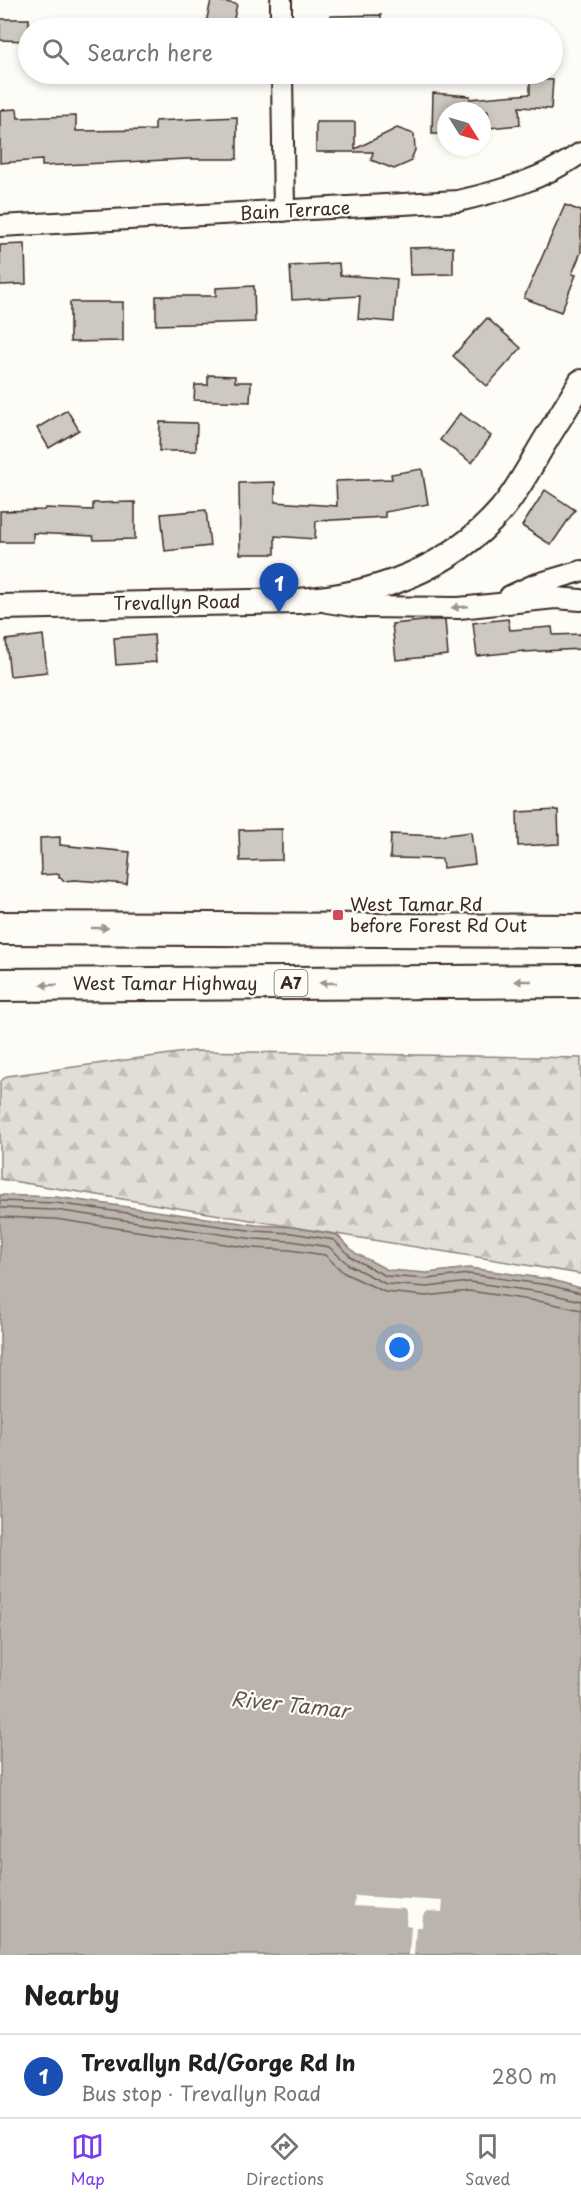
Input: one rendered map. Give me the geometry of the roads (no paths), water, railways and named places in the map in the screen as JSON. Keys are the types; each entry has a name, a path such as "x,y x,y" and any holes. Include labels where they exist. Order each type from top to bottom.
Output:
{"highway":[{"path":"0,928 581,931"},
{"name":"West Tamar Highway","path":"0,985 581,981"}],"street":[{"path":"281,0 281,18"},
{"path":"282,84 284,211"},
{"name":"Bain Terrace","path":"0,226 458,201 507,190 543,176 581,153"},
{"path":"314,600 370,590 390,583 420,571 469,541 493,519 512,496 581,382"},
{"name":"Trevallyn Road","path":"498,602 534,585 581,571"},
{"name":"Trevallyn Road","path":"0,607 314,600 359,607 459,608 498,602 555,598 581,600"},
{"path":"540,931 581,918"}],"water":[{"name":"River Tamar","path":"0,1195 56,1197 256,1225 292,1227 337,1235 355,1253 388,1270 427,1273 469,1268 549,1279 581,1288 581,1955 0,1955"}],"place":[{"name":"Trevallyn Rd/Gorge Rd In","path":"279,613"},
{"name":"West Tamar Rd before Forest Rd Out","path":"338,915"}]}
